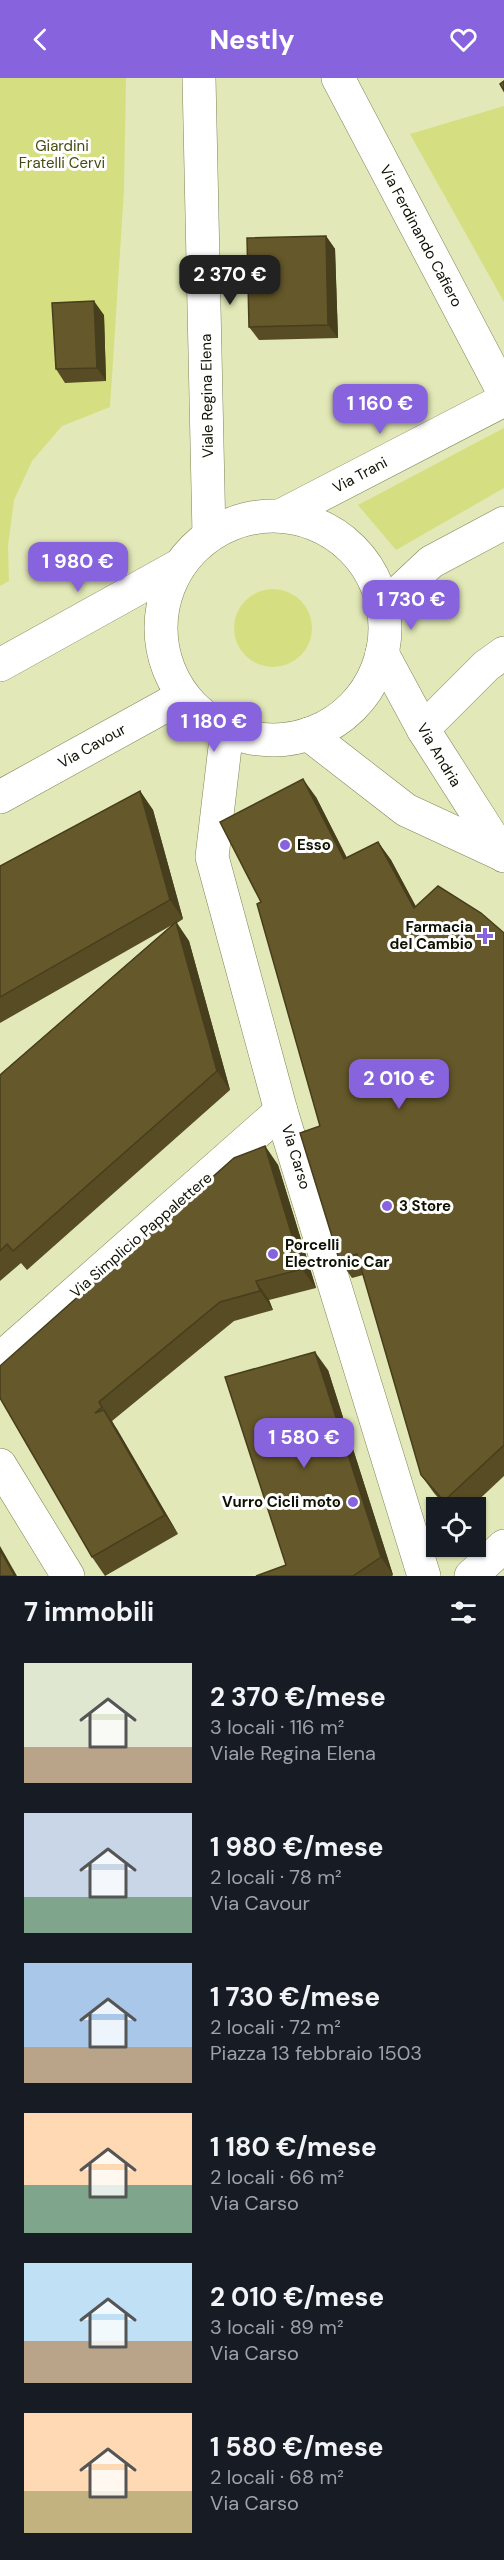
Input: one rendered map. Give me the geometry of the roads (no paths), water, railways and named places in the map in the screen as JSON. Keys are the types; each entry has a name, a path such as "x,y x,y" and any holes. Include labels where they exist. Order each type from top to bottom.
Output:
{"street":[{"name":"Viale Regina Elena","path":"199,78 209,535"},
{"name":"Via Ferdinando Cafiero","path":"338,78 504,393"},
{"name":"Via Trani","path":"280,516 504,400"},
{"path":"280,516 304,520 327,530 348,544 364,564 376,585 383,607 385,631 382,653 371,680 355,703 334,721 308,734 281,740 253,739 226,730 203,716 183,696 169,671 161,643 161,614 169,586 180,565 195,546 209,535 235,522 257,517 280,516"},
{"path":"383,607 432,562 504,523"},
{"path":"0,665 180,565"},
{"name":"Via Andria","path":"382,653 423,729 503,855"},
{"path":"423,729 486,666 504,653"},
{"name":"Via Cavour","path":"0,797 183,696"},
{"name":"Via Carso","path":"226,730 212,857 281,1111 424,1576"},
{"name":"Via Andria","path":"308,734 406,810 503,855"},
{"name":"Via Simplicio Pappalettere","path":"0,1359 281,1111"},
{"path":"0,1465 68,1576"},
{"path":"471,1576 504,1546"}],"place":[{"name":"Esso","path":"285,845"},
{"name":"Farmacia del Cambio","path":"485,936"},
{"name":"3 Store","path":"387,1206"},
{"name":"Porcelli Electronic Car","path":"273,1254"},
{"name":"Vurro Cicli moto","path":"353,1502"}],"park label":[{"name":"Giardini Fratelli Cervi","path":"62,154"}]}
